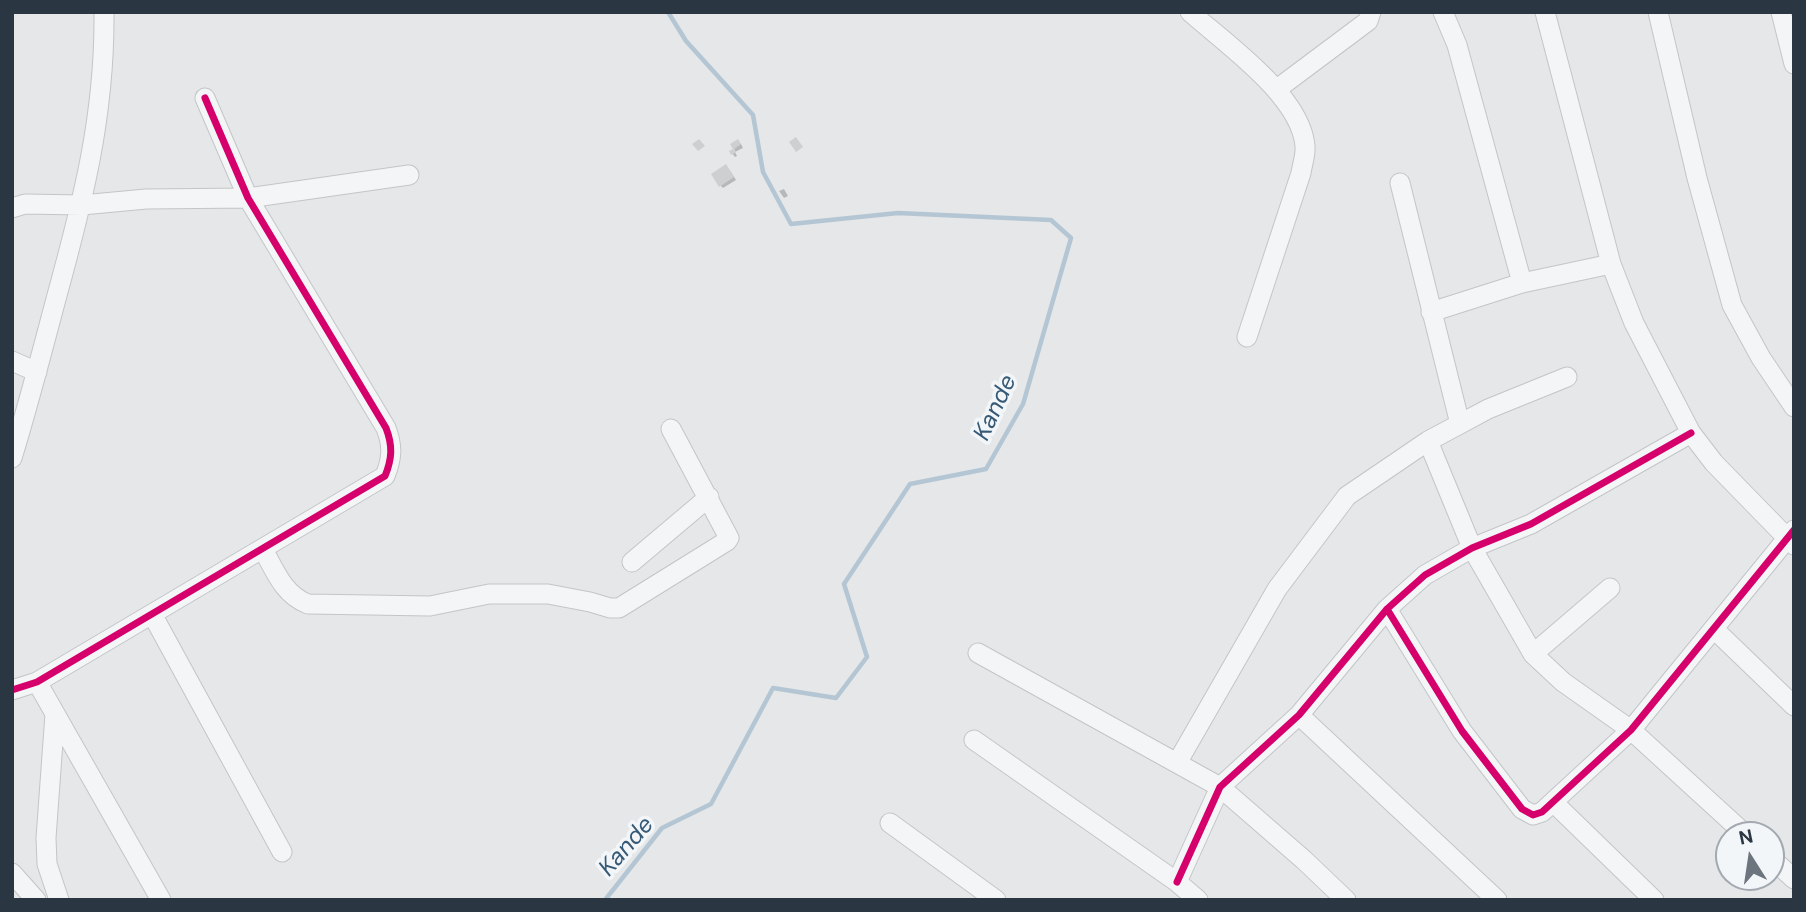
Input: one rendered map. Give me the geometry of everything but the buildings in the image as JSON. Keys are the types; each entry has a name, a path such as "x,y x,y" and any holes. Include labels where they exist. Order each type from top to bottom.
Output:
{"street":[{"path":"12,458 82,205 96,131 104,62 104,12"},
{"path":"1190,12 1277,89 1300,126 1305,147 1301,173 1247,337"},
{"path":"1277,89 1368,21 1371,12"},
{"path":"1443,12 1457,45 1522,283"},
{"path":"1387,609 1462,731 1522,809 1533,815 1542,812 1631,730 1791,538 1714,463 1691,433 1633,323 1611,264 1545,12"},
{"path":"1658,12 1732,305 1760,358 1794,407"},
{"path":"1781,12 1794,64"},
{"path":"12,690 37,682 385,476 392,458 386,428 248,198 205,99"},
{"path":"12,208 25,204 82,205 146,199 248,198 409,175"},
{"path":"1400,183 1460,424"},
{"path":"1431,312 1522,283 1611,264"},
{"path":"12,361 37,372"},
{"path":"1177,763 1277,589 1347,496 1428,441 1488,409 1567,377"},
{"path":"263,549 283,586 298,600 308,604 430,606 489,594 548,594 618,608 727,541 728,534 671,429"},
{"path":"1177,882 1220,787 1299,715 1387,609 1425,575 1472,548 1531,524 1691,433"},
{"path":"1428,441 1472,548 1533,654 1563,682 1631,730 1731,821"},
{"path":"632,562 709,497"},
{"path":"1533,654 1610,588"},
{"path":"152,614 282,852"},
{"path":"1714,629 1794,706"},
{"path":"978,653 1220,787 1346,900"},
{"path":"37,682 161,900"},
{"path":"55,714 46,838 47,864 59,900"},
{"path":"1299,715 1497,900"},
{"path":"974,740 1177,882 1198,900"},
{"path":"1553,802 1654,900"},
{"path":"890,823 996,900"},
{"path":"12,873 36,900"}],"waterway":[{"name":"Kande","path":"605,900 662,828 711,804 773,688 836,698 867,657 844,584 910,484 986,469 1023,404 1071,238 1051,220 898,213 791,224 763,172 753,115 686,41 668,12"}],"cycle path":[{"path":"12,690 37,682 385,476 387,470 391,447 386,428 248,198 205,98"},
{"path":"1177,882 1220,787 1299,715 1387,609 1425,575 1472,548 1531,524 1691,433"},
{"path":"1387,609 1462,731 1522,809 1533,815 1542,812 1631,730 1794,530"}]}
